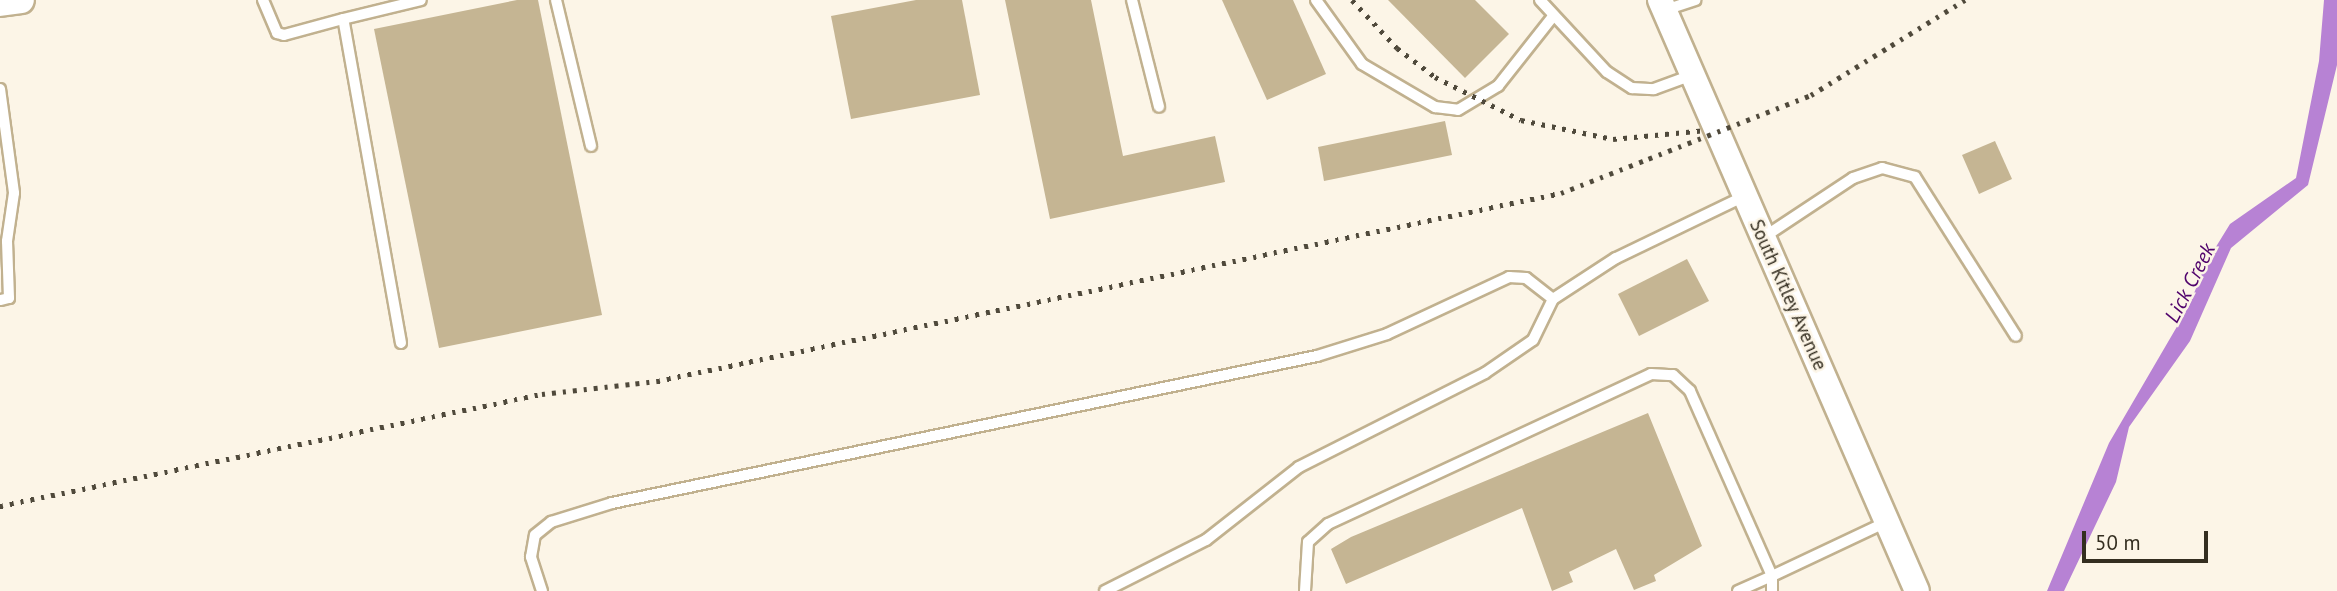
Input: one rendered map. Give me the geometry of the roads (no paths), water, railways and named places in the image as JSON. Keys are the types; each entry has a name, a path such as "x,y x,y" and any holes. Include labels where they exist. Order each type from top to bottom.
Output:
{"main road":[{"path":"0,3 21,0"}],"street":[{"name":"South Kitley Avenue","path":"1662,5 1917,591"}],"lane":[{"path":"263,0 277,33 284,35 421,0"},
{"path":"556,0 591,146"},
{"path":"1132,0 1159,107"},
{"path":"1316,0 1362,64 1435,107 1458,110 1498,86 1554,15"},
{"path":"1539,0 1607,72 1632,88 1654,89 1692,75"},
{"path":"1662,5 1695,0"},
{"path":"343,19 401,343"},
{"path":"0,89 14,193 3,241 9,299 0,300"},
{"path":"1763,237 1853,177 1882,169 1915,177 2016,336"},
{"path":"1105,591 1206,540 1299,467 1485,373 1533,340 1553,299 1616,258 1745,196"},
{"path":"542,591 531,557 535,535 551,522 612,503 1317,356 1387,334 1509,277 1526,278 1553,299"},
{"path":"1305,591 1308,542 1328,524 1651,374 1673,375 1690,391 1772,576 1772,591"},
{"path":"1738,591 1887,522"}],"railway":[{"path":"1352,0 1397,48 1435,77 1521,120 1613,139 1707,130"},
{"path":"0,506 542,394 657,381 1561,193 1811,95 1965,0"}],"water label":[{"name":"Lick Creek","path":"2190,283"}]}
